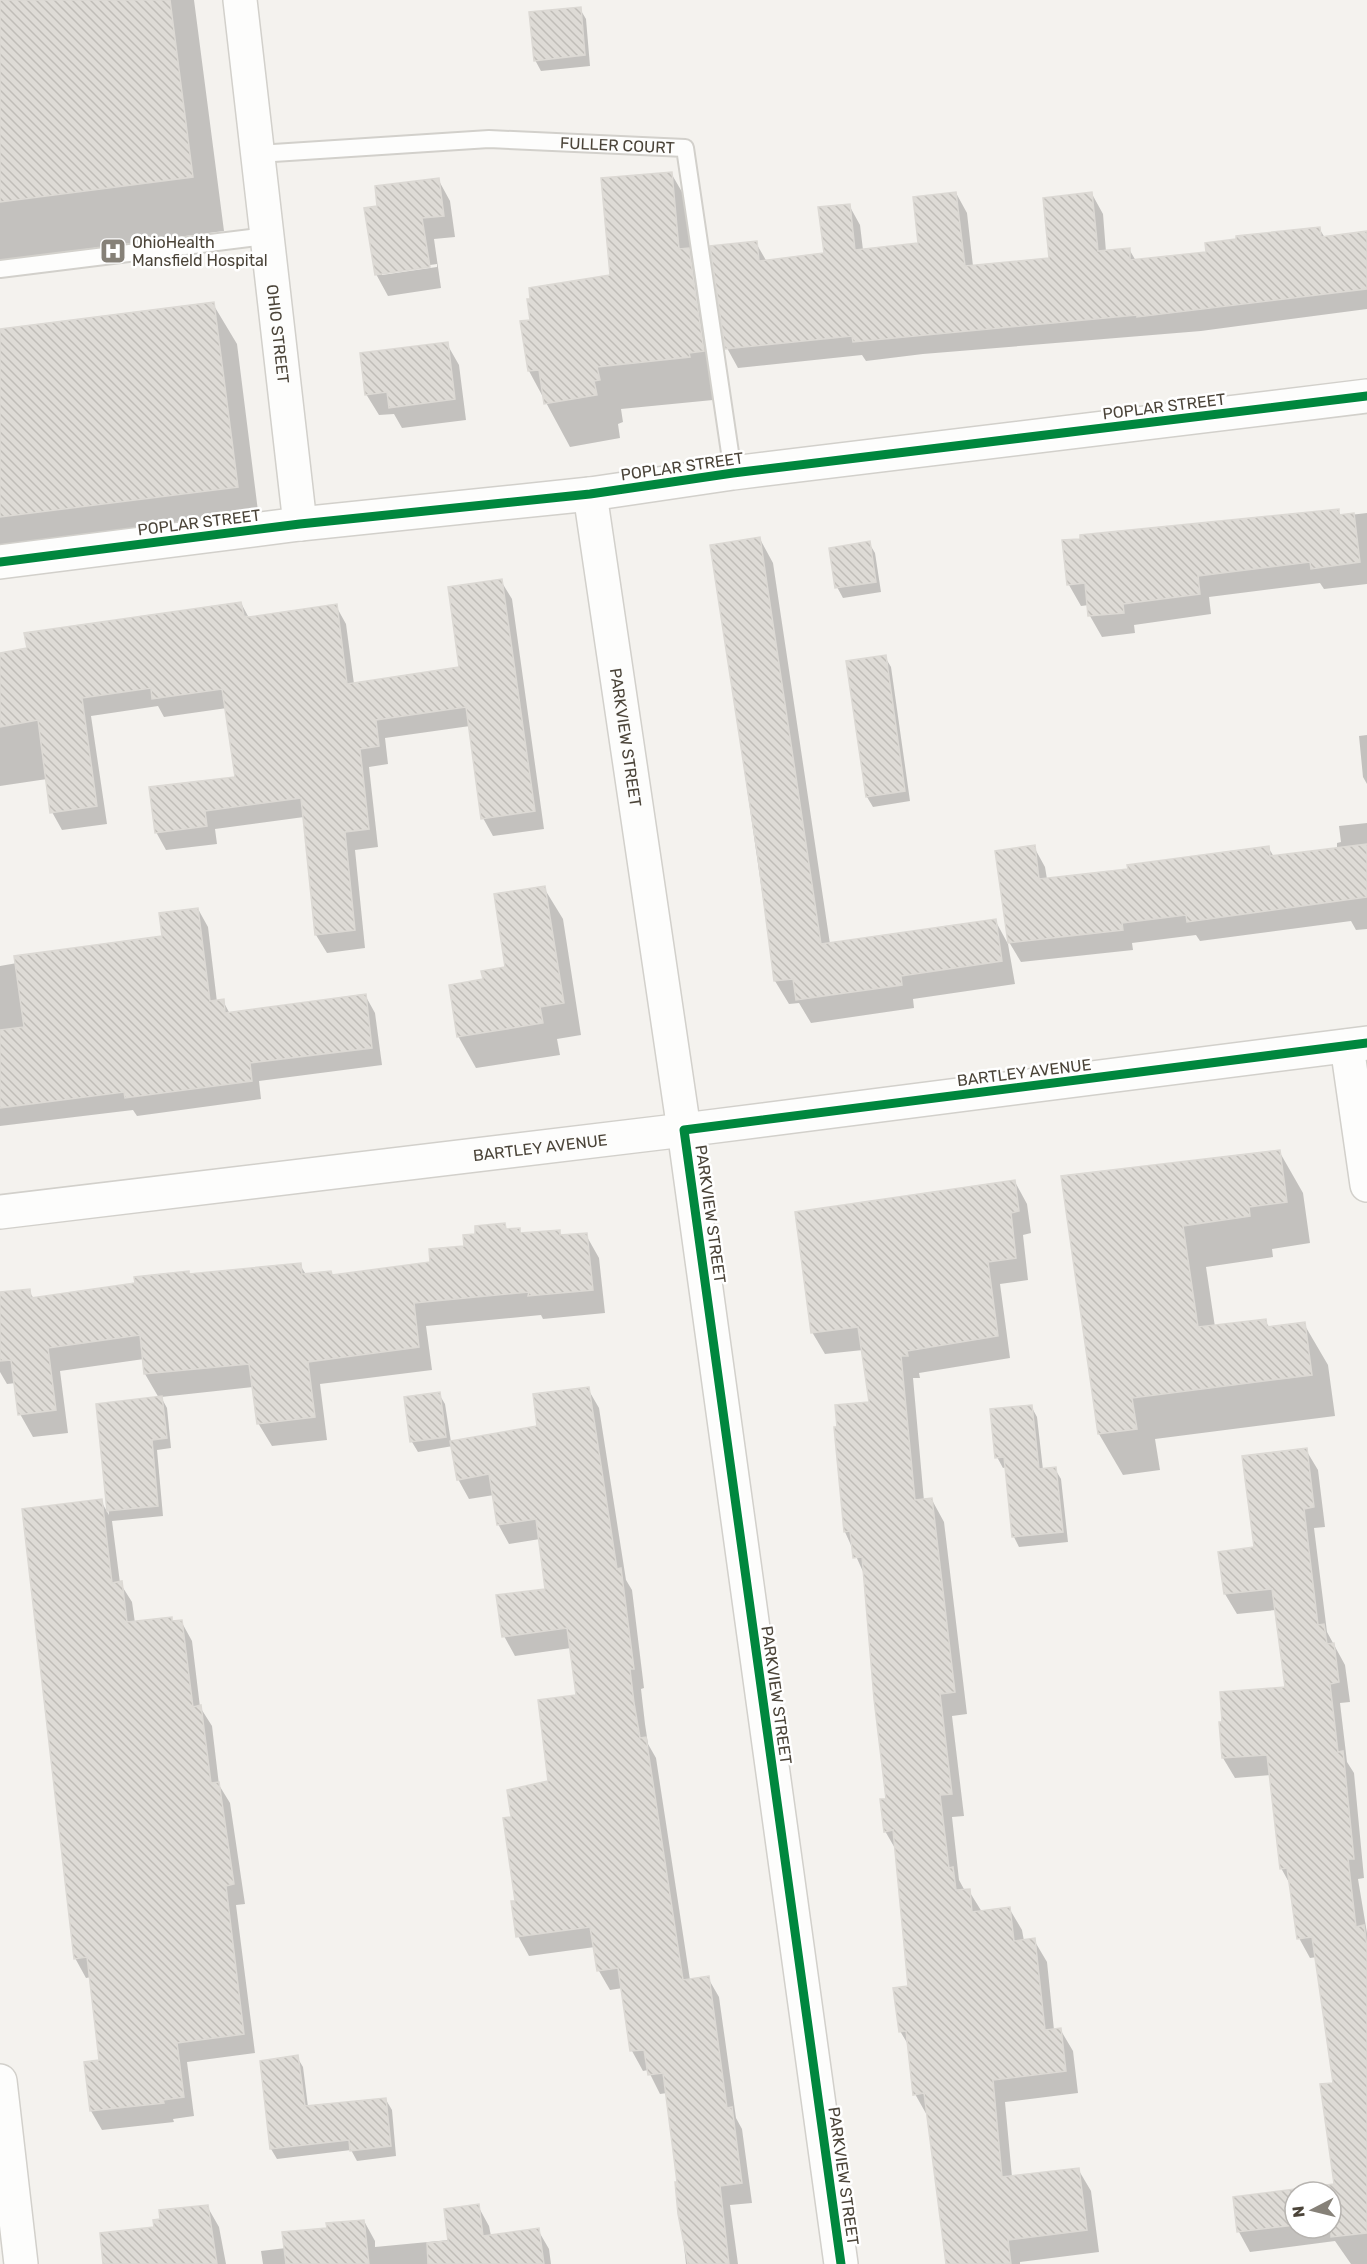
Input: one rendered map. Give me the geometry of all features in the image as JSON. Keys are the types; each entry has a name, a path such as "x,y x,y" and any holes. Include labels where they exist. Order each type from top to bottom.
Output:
{"street":[{"name":"OHIO STREET","path":"240,0 300,524"},
{"name":"POPLAR STREET","path":"0,562 300,524 590,494 733,473 1367,396"},
{"name":"PARKVIEW STREET","path":"590,494 684,1130 841,2264"},
{"name":"BARTLEY AVENUE","path":"0,1212 684,1130 1357,1045"},
{"path":"1357,1045 1367,1185"},
{"path":"0,2081 21,2264"}],"lane":[{"name":"FULLER COURT","path":"258,154 489,139 686,148 733,473"},
{"path":"0,269 266,236"}],"building":[{"path":"0,0 170,0 193,177 0,202"},
{"path":"581,7 585,55 534,61 529,12"},
{"path":"672,172 679,249 689,248 704,351 689,353 690,357 597,367 600,380 594,381 597,395 544,404 539,370 528,371 520,321 530,320 527,299 530,299 529,288 610,275 601,178"},
{"path":"439,178 444,216 422,218 430,267 375,275 364,208 377,206 375,186"},
{"path":"956,192 965,266 1049,258 1043,198 1092,192 1098,251 1130,248 1130,260 1206,252 1205,243 1236,239 1236,236 1320,227 1321,237 1367,231 1367,289 1137,317 1137,315 853,342 852,336 725,349 710,246 757,241 759,261 824,253 818,207 850,204 855,250 918,243 913,197"},
{"path":"214,302 238,487 0,517 0,329"},
{"path":"448,342 455,399 389,408 387,392 365,395 360,353"},
{"path":"1339,509 1339,515 1354,513 1360,562 1311,569 1310,562 1198,576 1200,594 1123,604 1124,613 1088,616 1085,583 1067,585 1062,540 1080,539 1080,535"},
{"path":"760,537 821,944 996,919 1002,961 901,976 902,985 796,1000 793,979 774,981 758,858 710,545"},
{"path":"870,541 876,582 835,588 829,548"},
{"path":"502,579 535,811 481,819 466,707 376,720 379,746 360,749 369,829 345,832 355,930 315,935 301,798 205,811 207,826 155,833 149,787 235,777 222,689 152,699 151,688 82,698 97,806 50,813 38,720 0,727 0,653 27,648 24,633 241,602 244,616 249,617 337,604 347,684 459,667 448,587"},
{"path":"886,655 905,791 866,797 846,661"},
{"path":"1367,844 1367,897 1187,922 1186,915 1122,923 1123,930 1008,943 995,851 1035,845 1039,879 1128,869 1127,865 1269,846 1270,856"},
{"path":"545,886 564,1003 540,1007 543,1023 457,1037 449,985 483,979 481,971 505,967 494,894"},
{"path":"198,908 210,1001 224,999 225,1013 366,994 372,1048 250,1063 252,1081 125,1098 124,1092 0,1108 0,1030 24,1027 14,956 162,936 159,913"},
{"path":"1280,1150 1287,1202 1249,1207 1250,1216 1183,1226 1198,1327 1266,1319 1267,1327 1305,1322 1312,1375 1132,1398 1137,1429 1098,1434 1061,1176"},
{"path":"1015,1180 1019,1211 1011,1213 1016,1258 988,1262 998,1336 907,1351 908,1356 901,1356 915,1500 932,1498 955,1692 940,1694 952,1794 940,1795 949,1868 953,1867 956,1890 970,1889 972,1912 1010,1907 1014,1941 1035,1938 1045,2030 1061,2028 1066,2071 993,2080 1002,2177 1079,2168 1087,2230 1008,2240 1011,2264 946,2264 924,2093 913,2095 906,2031 899,2032 893,1988 908,1986 893,1830 884,1832 880,1799 886,1799 874,1699 862,1557 853,1558 850,1531 844,1532 834,1427 837,1427 835,1405 869,1402 858,1327 811,1333 795,1212"},
{"path":"505,1223 506,1229 520,1228 520,1233 560,1230 560,1235 587,1233 593,1290 528,1296 529,1292 414,1303 419,1347 308,1362 315,1417 257,1424 249,1364 144,1374 140,1335 48,1348 56,1410 18,1415 11,1360 0,1361 0,1292 30,1289 31,1298 135,1283 134,1277 189,1271 189,1274 301,1263 302,1274 331,1271 332,1275 430,1262 429,1249 464,1246 463,1235 475,1234 475,1226"},
{"path":"589,1387 617,1569 621,1568 634,1669 630,1669 634,1703 640,1738 646,1737 683,1980 709,1976 727,2108 732,2107 742,2183 720,2186 729,2264 688,2264 678,2214 675,2182 677,2182 663,2073 648,2075 644,2050 630,2051 618,1968 597,1971 590,1927 516,1937 511,1901 515,1901 503,1818 511,1817 507,1790 548,1781 538,1700 576,1695 567,1628 502,1637 496,1595 545,1589 536,1519 497,1525 489,1474 457,1480 450,1441 537,1426 533,1394"},
{"path":"440,1392 446,1437 410,1442 404,1397"},
{"path":"162,1396 167,1438 152,1440 158,1506 107,1511 96,1404"},
{"path":"1032,1405 1039,1469 1056,1467 1063,1532 1012,1537 1004,1457 995,1458 990,1409"},
{"path":"1307,1448 1314,1507 1304,1509 1318,1625 1324,1624 1327,1644 1334,1643 1339,1682 1330,1684 1338,1752 1343,1751 1354,1859 1348,1859 1356,1927 1364,1925 1367,1947 1367,2233 1343,2236 1343,2180 1333,2180 1320,2084 1333,2083 1312,1937 1297,1939 1287,1868 1280,1869 1267,1755 1222,1758 1219,1722 1222,1722 1220,1692 1285,1687 1272,1589 1224,1594 1218,1552 1254,1547 1242,1456"},
{"path":"102,1499 112,1583 122,1581 127,1622 172,1617 172,1621 182,1620 193,1707 201,1705 211,1783 219,1782 234,1884 226,1886 244,2034 177,2043 184,2097 163,2100 164,2103 90,2111 84,2062 99,2060 87,1957 74,1959 22,1509"},
{"path":"298,2055 305,2106 386,2098 391,2146 350,2151 349,2140 270,2149 260,2061"},
{"path":"1283,2191 1283,2226 1237,2232 1233,2197"},
{"path":"479,2204 483,2236 539,2228 544,2264 428,2264 427,2243 448,2241 444,2209"},
{"path":"208,2205 217,2264 103,2264 100,2233 154,2227 153,2220 160,2219 159,2210"},
{"path":"364,2220 369,2264 286,2264 282,2232 327,2228 326,2223"}],"cycle path":[{"path":"0,562 300,524 590,494 733,473 1367,396"},
{"path":"841,2264 684,1130 1367,1043"}],"place":[{"name":"OhioHealth Mansfield Hospital","path":"113,251"}]}
